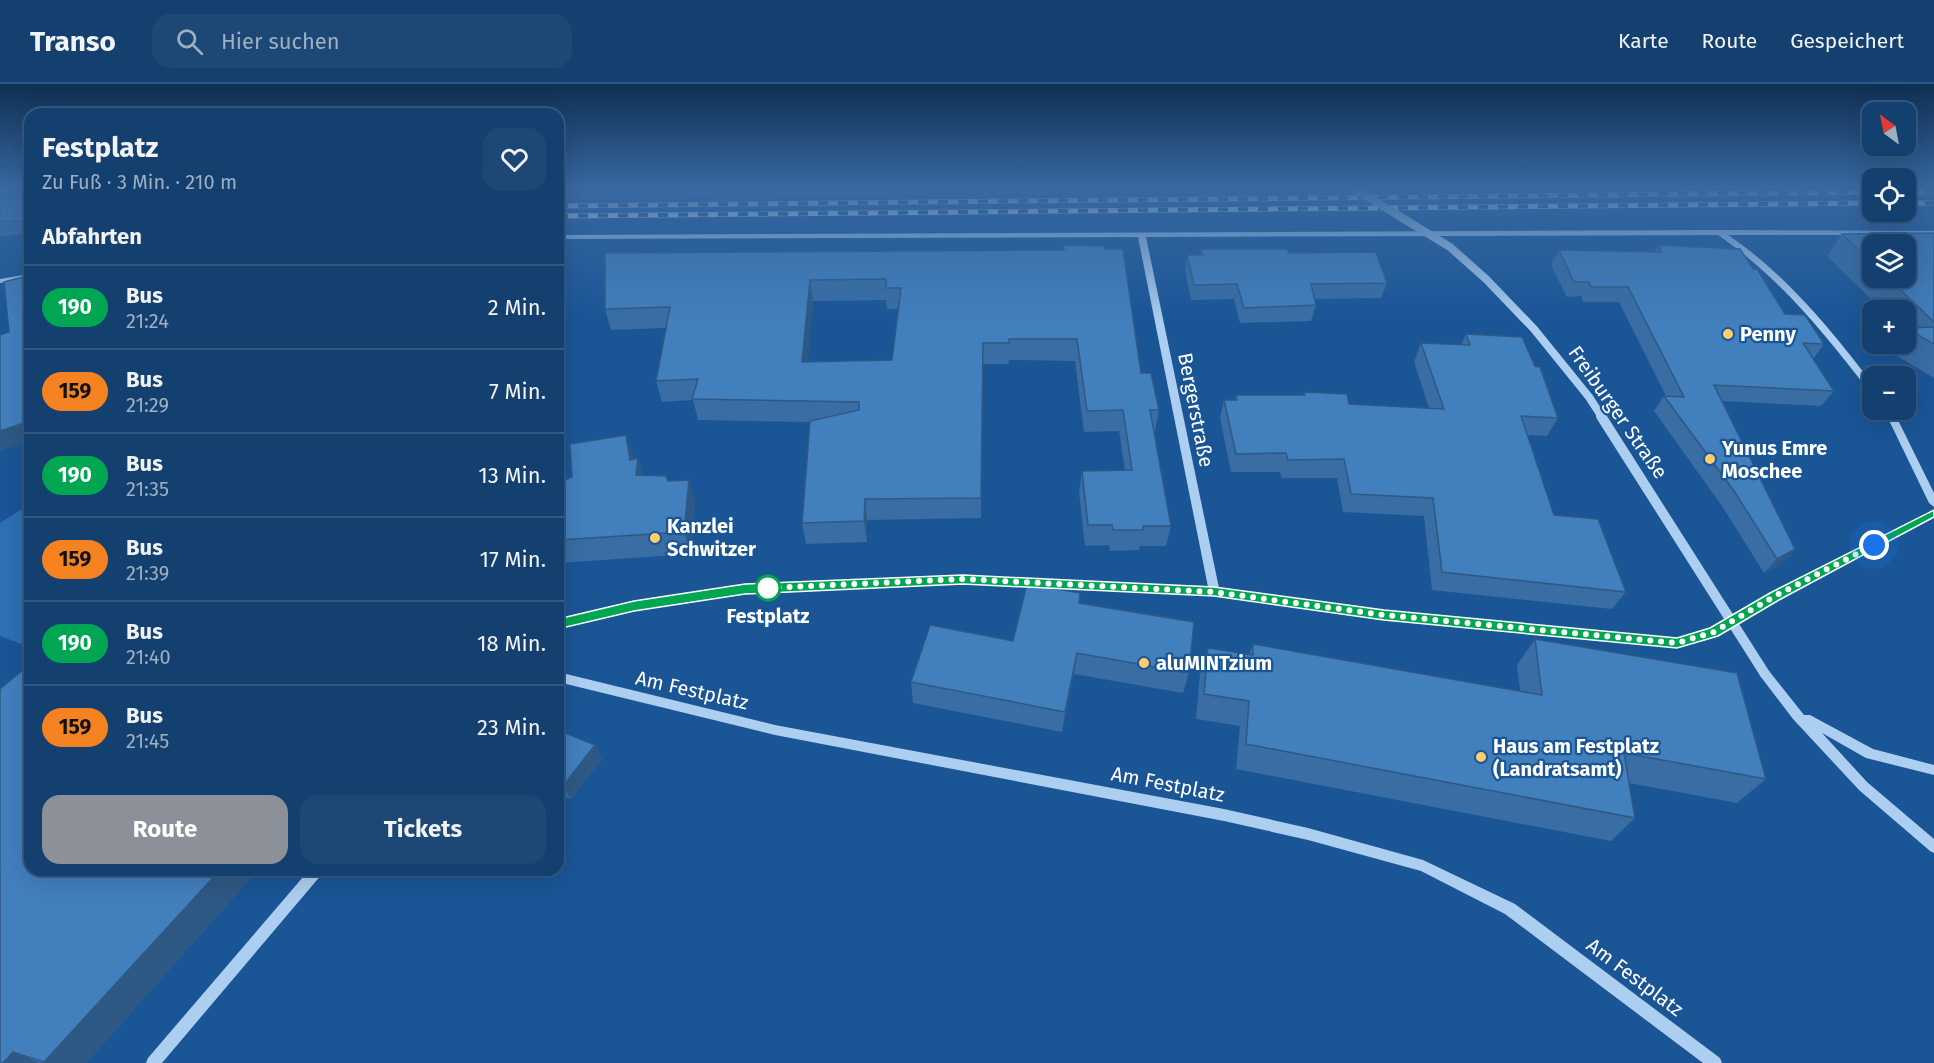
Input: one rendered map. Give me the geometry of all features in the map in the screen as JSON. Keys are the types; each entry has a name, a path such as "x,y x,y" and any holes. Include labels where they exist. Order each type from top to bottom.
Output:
{"street":[{"name":"Freiburger Straße","path":"1425,232 1450,247 1486,279 1534,329 1589,397 1765,674 1797,715 1863,786 1932,847"},
{"path":"564,237 1142,236 1429,232"},
{"path":"1642,232 1934,233"},
{"path":"1718,232 1748,250 1807,307 1862,376"},
{"name":"Bergerstraße","path":"1142,236 1214,592"},
{"path":"0,281 24,277"},
{"path":"1893,420 1934,503"},
{"path":"564,623 634,606 745,589 963,579 1214,592 1384,615 1677,643 1714,632 1775,596 1934,514"},
{"name":"Am Festplatz","path":"564,678 775,730 1224,815 1308,834 1423,866 1510,909 1715,1063"},
{"name":"Freiburger Straße","path":"1797,715 1870,754 1934,770"},
{"path":"153,1063 312,876"}],"shaded area":[{"path":"24,508 24,645 0,636 0,523"}],"building":[{"path":"1934,233 1934,322 1916,305 1916,300 1911,300 1898,288 1916,288 1916,234 1862,234 1862,253 1842,234"},
{"path":"1064,245 1123,249 1141,373 1151,373 1159,410 1150,410 1171,526 1143,526 1143,530 1113,530 1112,525 1088,525 1082,471 1132,470 1123,410 1087,411 1077,339 1009,339 1009,343 983,343 981,498 865,499 864,521 802,523 810,421 859,410 859,402 692,399 698,379 656,381 670,307 605,309 605,253 1064,250","holes":["886,279 886,288 901,288 892,360 802,362 810,280"]},
{"path":"1658,245 1740,249 1753,269 1757,269 1785,314 1805,315 1824,344 1803,343 1834,391 1714,385 1795,549 1777,559 1734,491 1664,396 1684,397 1628,287 1591,287 1589,282 1574,282 1559,250 1661,252"},
{"path":"1201,249 1287,249 1289,253 1376,252 1387,283 1311,284 1316,305 1244,308 1237,284 1194,285 1187,255 1203,255"},
{"path":"24,277 24,423 0,431 0,335 9,332 4,282"},
{"path":"1934,327 1934,344 1916,334 1916,328"},
{"path":"1466,334 1522,337 1535,366 1540,367 1558,418 1521,416 1554,515 1598,519 1626,592 1442,572 1433,498 1351,494 1344,459 1288,460 1286,453 1236,454 1224,400 1237,400 1236,395 1305,395 1304,392 1347,394 1349,404 1444,409 1421,343 1470,345"},
{"path":"626,435 630,460 638,458 636,475 666,476 668,481 689,480 684,532 564,540 564,480 572,477 570,444"},
{"path":"1027,584 1080,593 1079,603 1194,622 1189,673 1077,653 1065,712 911,682 930,625 1013,641"},
{"name":"Haus am Festplatz (Landratsamt)","path":"1535,639 1737,673 1766,779 1624,753 1635,818 1246,744 1249,701 1204,694 1208,648 1253,655 1253,644 1542,695"},
{"path":"24,669 24,876 214,876 44,1062 13,1052 3,1063 0,1063 0,689"},
{"path":"564,732 595,745 564,785"}],"bus line":[{"name":"190","path":"564,622 634,606 745,589 963,579 1214,592 1384,615 1677,643 1714,632 1775,596 1934,514"}],"place":[{"name":"Penny","path":"1728,334"},
{"name":"Yunus Emre Moschee","path":"1710,459"},
{"name":"Kanzlei Schwitzer","path":"655,538"},
{"name":"Festplatz","path":"768,588"},
{"name":"aluMINTzium","path":"1144,663"},
{"name":"Haus am Festplatz (Landratsamt)","path":"1481,757"}],"route":[{"path":"768,588 766,588 963,579 1214,592 1384,615 1677,643 1714,632 1775,596 1874,545"}]}
